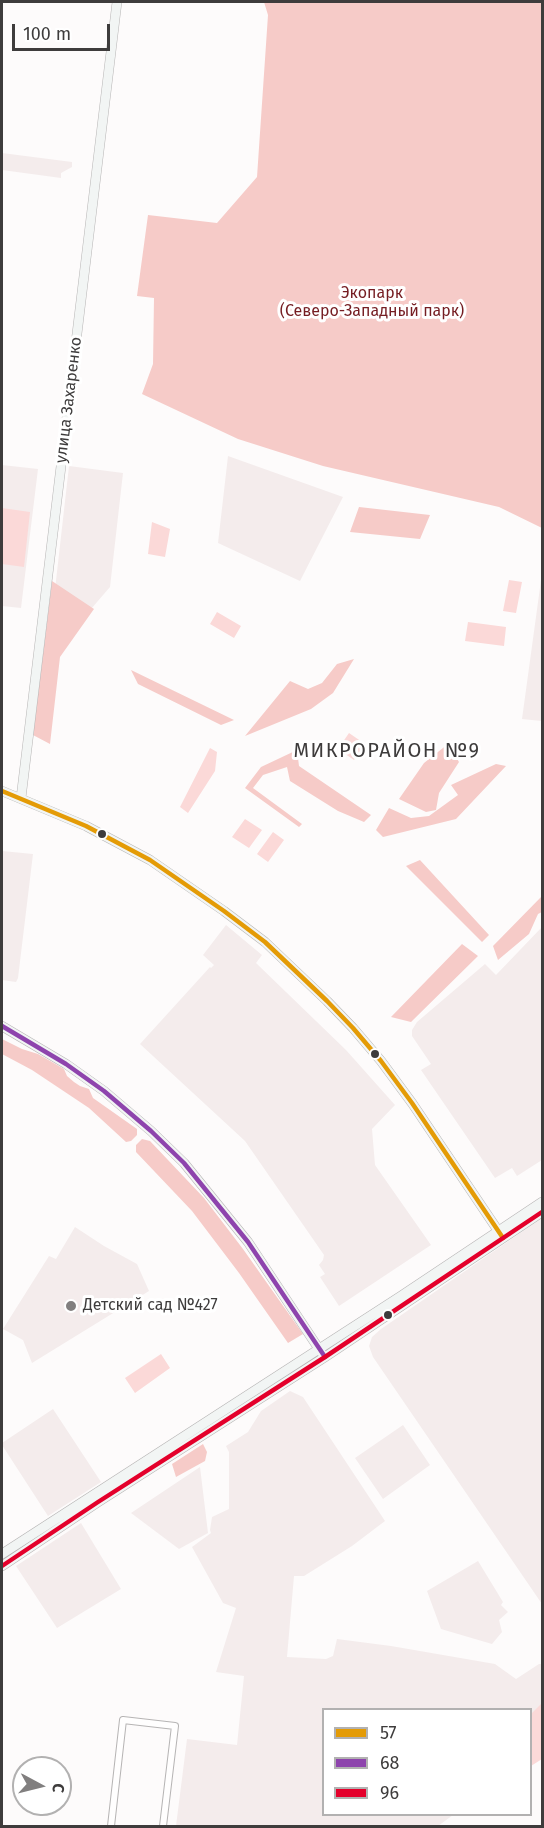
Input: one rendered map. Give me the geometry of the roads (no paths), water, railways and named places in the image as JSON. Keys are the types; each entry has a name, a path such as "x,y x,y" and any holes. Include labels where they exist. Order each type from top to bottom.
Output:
{"street":[{"name":"улица Захаренко","path":"21,798 117,2"},
{"path":"2,791 86,826 150,860 265,942 334,1008 381,1061 501,1234"},
{"path":"2,1026 58,1059 104,1091 152,1131 184,1163 248,1242 322,1353"},
{"path":"2,1554 95,1498 322,1353 501,1234 543,1202"},
{"path":"501,1234 543,1212"},
{"path":"2,1566 95,1498"},
{"path":"111,1827 123,1720 175,1726 163,1827"}],"place":[{"name":"Детский сад №427","path":"71,1306"}],"district":[{"name":"МИКРОРАЙОН №9","path":"387,751"}],"park label":[{"name":"Экопарк (Северо-Западный парк)","path":"372,303"}]}
